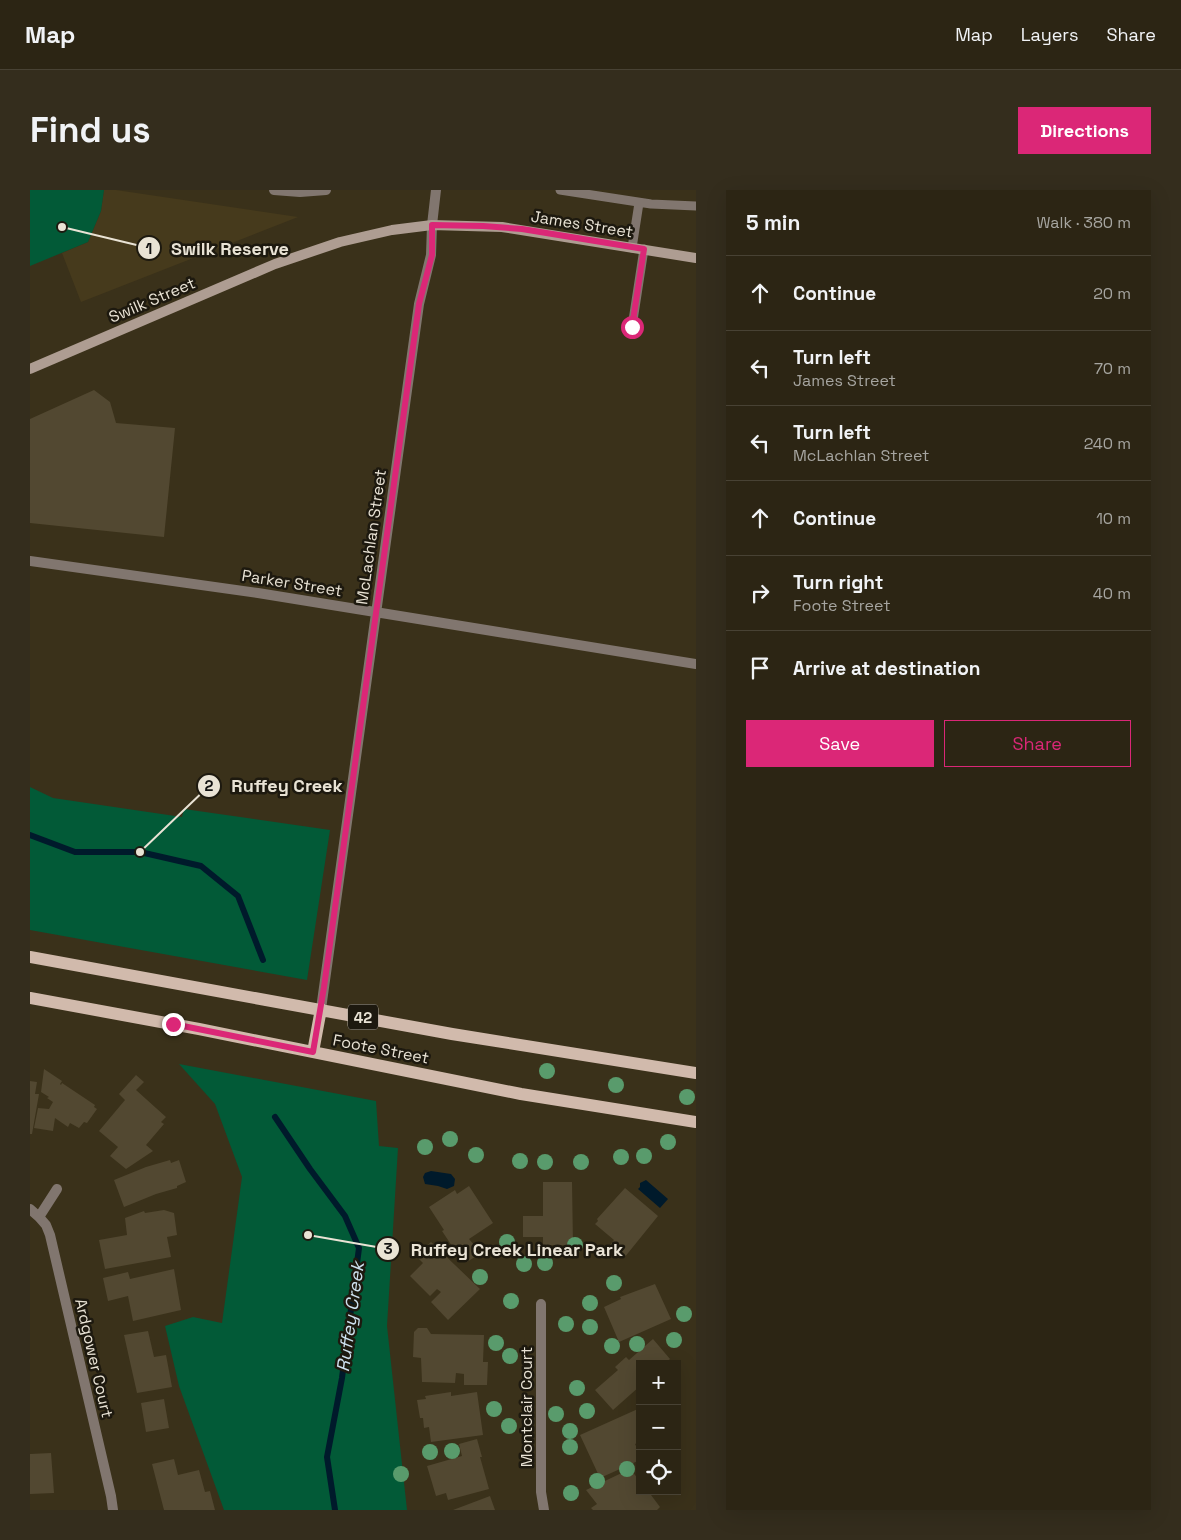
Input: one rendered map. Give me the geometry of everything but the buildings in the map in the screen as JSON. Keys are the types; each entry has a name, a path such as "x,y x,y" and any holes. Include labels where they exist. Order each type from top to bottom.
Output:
{"main road":[{"name":"James Street","path":"432,225 522,229 696,258"},
{"name":"Swilk Street","path":"30,369 232,282 315,249 371,234 432,225"},
{"name":"Foote Street","path":"30,957 452,1034 696,1073"},
{"name":"Foote Street","path":"30,998 91,1008 521,1094 696,1122"},
{"path":"313,1052 321,1009"}],"street":[{"path":"274,190 300,192 326,190"},
{"name":"McLachlan Street","path":"321,1009 419,304 432,255 432,225 436,190"},
{"name":"Parker Street","path":"30,561 258,592 696,664"},
{"path":"39,1216 57,1189"},
{"name":"Ardgower Court","path":"30,1208 46,1225 50,1235 113,1510"},
{"name":"Montclair Court","path":"540,1304 541,1492 544,1510"}],"lane":[{"path":"560,190 639,203 696,206"},
{"path":"632,248 639,203"},
{"path":"632,327 644,249"}],"shaded area":[{"path":"104,190 116,190 298,217 81,302 62,253 88,242 101,211"}],"green space":[{"path":"30,190 104,190 101,211 88,242 30,266"},
{"path":"30,787 53,798 182,817 184,809 330,830 307,980 30,930"},
{"path":"179,1064 376,1101 379,1146 398,1148 387,1326 407,1510 224,1510 179,1386 165,1326 193,1317 222,1323 242,1177 215,1104"}],"water":[{"path":"431,1171 451,1174 455,1179 454,1186 447,1189 425,1184 423,1177 425,1173"},
{"path":"646,1180 668,1199 660,1208 638,1189 640,1183"}],"waterway":[{"name":"Ruffey Creek","path":"30,835 75,852 140,852 201,866 238,896 263,960"},
{"name":"Ruffey Creek","path":"275,1117 345,1216 359,1248 342,1378 327,1457 335,1510"}],"place":[{"name":"Swilk Reserve","path":"62,227"},
{"name":"Ruffey Creek","path":"140,852"},
{"name":"Ruffey Creek Linear Park","path":"308,1235"}],"route":[{"path":"173,1024 313,1052 321,1009 419,304 432,255 432,225 522,229 644,249 632,327"}]}
